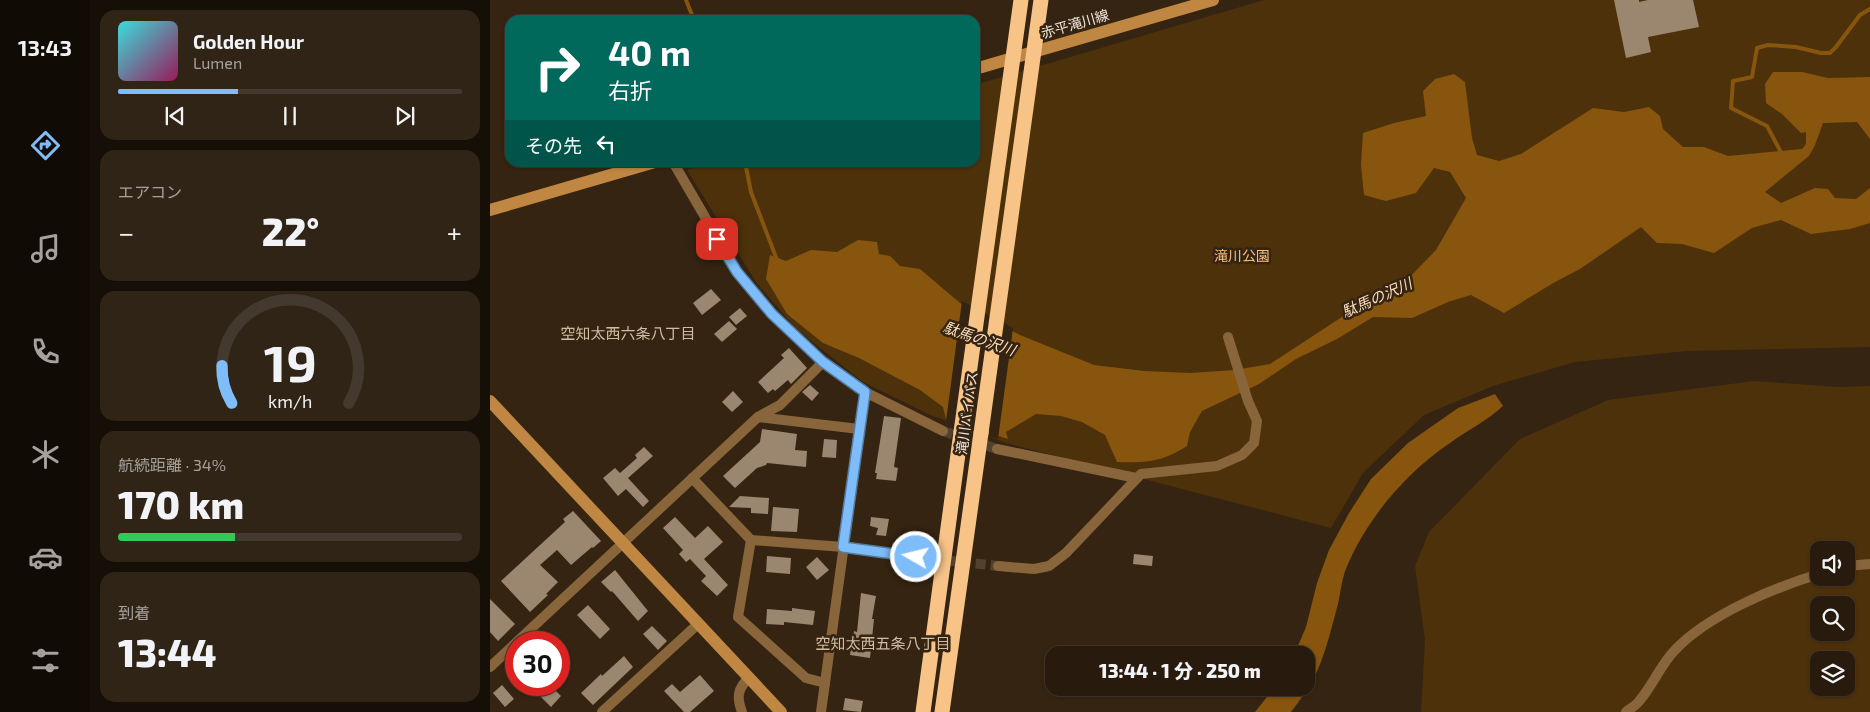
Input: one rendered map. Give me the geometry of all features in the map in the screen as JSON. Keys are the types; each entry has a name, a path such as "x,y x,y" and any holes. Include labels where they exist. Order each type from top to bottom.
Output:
{"highway":[{"name":"滝川バイパス","path":"923,712 1020,0"},
{"name":"滝川バイパス","path":"942,712 1041,0"}],"street":[{"name":"赤平滝川線","path":"980,68 1213,0"},
{"path":"490,210 638,167"},
{"path":"676,167 737,272 772,314 823,362 865,392 943,431"},
{"path":"998,566 1034,568 1049,566 1066,553 1136,478 1142,474 1217,466 1242,455 1254,443 1256,421 1228,337"},
{"path":"490,667 758,417 780,405 823,362"},
{"path":"821,712 865,392"},
{"path":"490,401 781,712"},
{"path":"758,417 859,429"},
{"path":"997,449 1136,478"},
{"path":"692,478 751,540 843,547 916,557"},
{"path":"751,540 738,617 806,678 825,683"},
{"path":"1855,565 1870,564"},
{"path":"1626,712 1640,702 1674,650 1705,625 1736,607 1797,580 1810,576"},
{"path":"602,712 698,624"},
{"path":"742,712 738,702 740,687 749,677"}],"green space":[{"name":"滝川公園","path":"1264,0 1870,0 1870,347 1687,351 1575,362 1493,386 1424,415 1363,473 1331,528 1006,443 930,415 863,382 795,328 756,282 687,170 696,167 980,167 980,84"},
{"path":"1754,381 1839,387 1870,386 1870,712 1421,712 1425,640 1415,566 1429,532 1520,439 1608,400"}],"water":[{"path":"1773,72 1802,72 1828,78 1870,77 1870,139 1857,122 1823,123 1809,156 1765,192 1781,203 1815,188 1828,189 1835,198 1856,199 1870,188 1870,223 1850,229 1811,234 1781,220 1752,228 1714,253 1682,244 1657,243 1641,227 1580,269 1504,313 1471,295 1448,302 1412,318 1373,317 1337,339 1296,359 1259,384 1202,411 1190,432 1187,446 1170,455 1154,460 1117,462 1105,435 1082,422 1061,416 1036,414 1006,432 1008,439 946,419 943,407 920,390 859,358 823,343 787,314 766,279 770,255 786,261 811,250 837,252 858,240 877,242 879,254 890,256 900,266 920,269 960,303 1020,335 1094,365 1144,371 1190,373 1235,370 1270,364 1345,315 1400,287 1436,250 1466,198 1450,172 1434,168 1416,193 1386,201 1364,195 1361,165 1363,133 1394,123 1426,116 1423,91 1435,79 1454,74 1465,82 1472,138 1477,155 1499,161 1521,154 1593,108 1624,112 1649,107 1660,116 1663,129 1683,147 1704,147 1728,156 1802,149 1806,144 1806,132 1801,133 1782,114 1766,103 1765,84"},
{"path":"1495,394 1503,406 1419,467 1404,481 1378,512 1357,546 1346,569 1327,645 1315,676 1315,646 1298,646 1306,627 1317,583 1329,550 1349,513 1371,479 1408,443 1458,408"},
{"path":"1268,696 1303,696 1291,712 1255,712"}],"pier":[{"path":"962,301 1013,328 998,439 946,421"}],"building":[{"path":"1614,0 1639,0 1639,2 1648,0 1693,0 1699,27 1648,37 1651,52 1626,58"},
{"path":"711,289 721,300 702,315 693,303"},
{"path":"740,308 747,316 736,325 729,317"},
{"path":"729,321 737,329 722,342 714,334"},
{"path":"789,348 807,368 791,384 788,380 775,391 773,389 768,393 758,382 784,358 781,355"},
{"path":"810,385 819,393 812,401 802,392"},
{"path":"733,391 743,402 732,412 722,402"},
{"path":"884,416 901,418 894,467 898,468 896,481 876,479 877,473 875,473"},
{"path":"762,429 797,434 795,450 807,451 806,467 767,463 757,468 735,488 723,476 760,442"},
{"path":"824,439 837,440 836,458 822,457"},
{"path":"644,447 653,456 628,478 649,501 643,507 626,489 618,496 603,478 615,468 620,473 637,458 635,455"},
{"path":"740,496 769,498 768,514 751,513 751,508 729,507"},
{"path":"773,507 799,509 797,532 771,531"},
{"path":"573,511 601,541 571,565 557,550 540,565 558,582 546,594 548,595 530,612 501,581 565,522 563,519"},
{"path":"675,517 695,538 708,526 723,542 704,559 728,585 717,596 701,581 706,576 690,559 686,562 679,554 683,550 663,528"},
{"path":"871,517 889,519 886,536 876,535 878,528 870,526"},
{"path":"1134,554 1153,556 1152,566 1133,564"},
{"path":"767,556 791,558 790,574 766,572"},
{"path":"817,557 829,570 817,580 806,567"},
{"path":"615,570 648,611 638,621 612,591 601,582"},
{"path":"861,593 876,596 872,619 874,619 870,658 850,655 854,631 857,632"},
{"path":"490,599 515,624 508,631 505,631 505,634 498,641 490,632"},
{"path":"588,605 610,629 600,639 577,615"},
{"path":"792,608 815,611 813,625 784,622 784,625 766,624 767,609 792,611"},
{"path":"652,626 667,641 658,650 643,634"},
{"path":"624,656 633,667 593,705 581,693"},
{"path":"700,675 714,691 690,712 684,712 664,691 672,684 680,692"},
{"path":"502,685 505,688 505,696 511,696 514,699 505,707 493,693"},
{"path":"540,696 561,696 551,707"},
{"path":"845,698 863,701 861,712 843,710"}],"waterway":[{"name":"駄馬の沢川","path":"686,0 692,15"},
{"name":"駄馬の沢川","path":"1783,156 1767,126 1731,108 1733,81 1752,77 1757,48 1768,45 1796,47 1821,53 1830,53 1860,15 1870,9"},
{"name":"駄馬の沢川","path":"746,167 751,192 777,260"}],"tunnel":[{"path":"943,431 997,449"},
{"path":"916,557 998,566"}],"district":[{"name":"空知太西六条八丁目","path":"628,334"},
{"name":"空知太西五条八丁目","path":"883,644"}],"route":[{"path":"717,239 737,272 772,314 823,362 865,392 843,547 916,557"}]}
